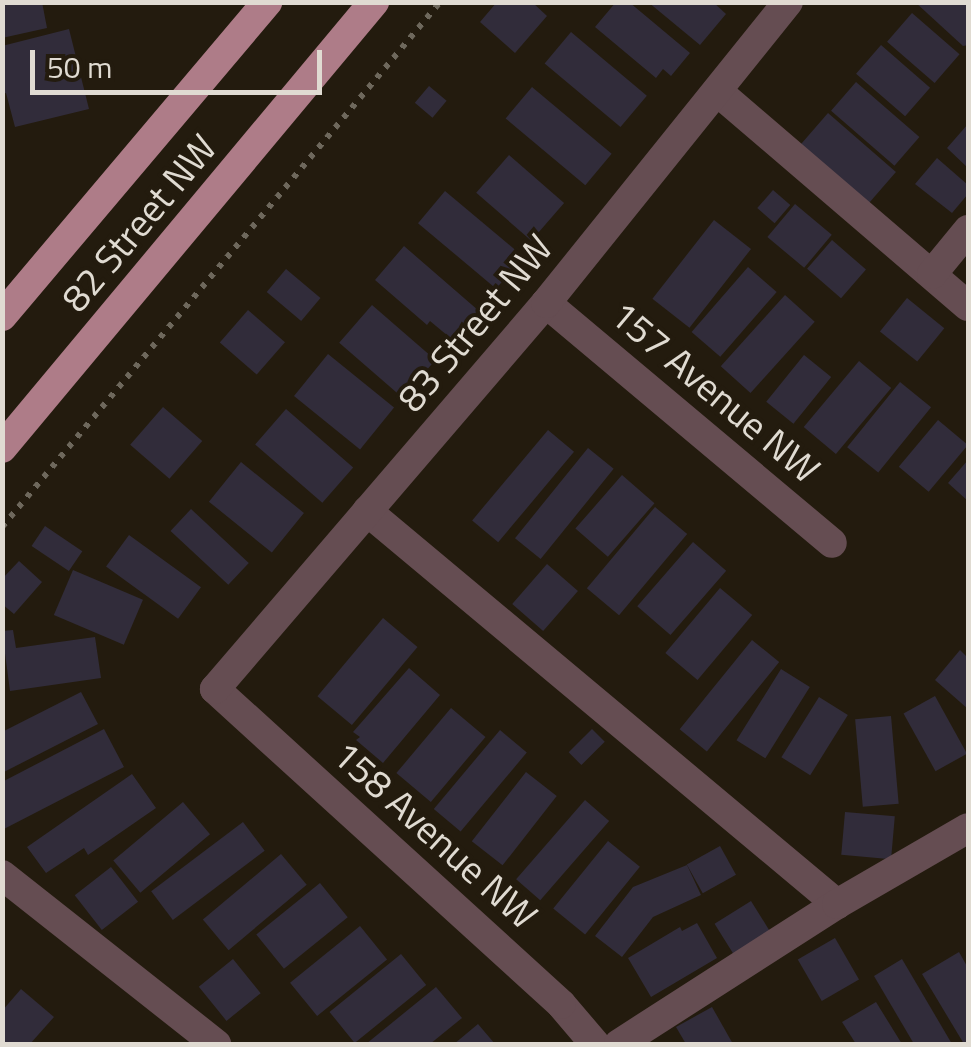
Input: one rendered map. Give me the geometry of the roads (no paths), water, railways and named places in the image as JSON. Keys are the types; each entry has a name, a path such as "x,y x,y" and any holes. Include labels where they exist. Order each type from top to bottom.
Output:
{"main road":[{"name":"82 Street NW","path":"2,316 268,2"},
{"name":"82 Street NW","path":"2,448 374,2"}],"street":[{"name":"83 Street NW","path":"215,689 546,303 788,2"},
{"path":"717,91 968,306"},
{"path":"932,274 968,230"},
{"name":"157 Avenue NW","path":"546,303 832,543"},
{"path":"367,511 837,904"},
{"name":"158 Avenue NW","path":"215,689 561,1004 596,1044"},
{"path":"619,1044 837,904 968,828"},
{"path":"2,875 216,1044"}]}
